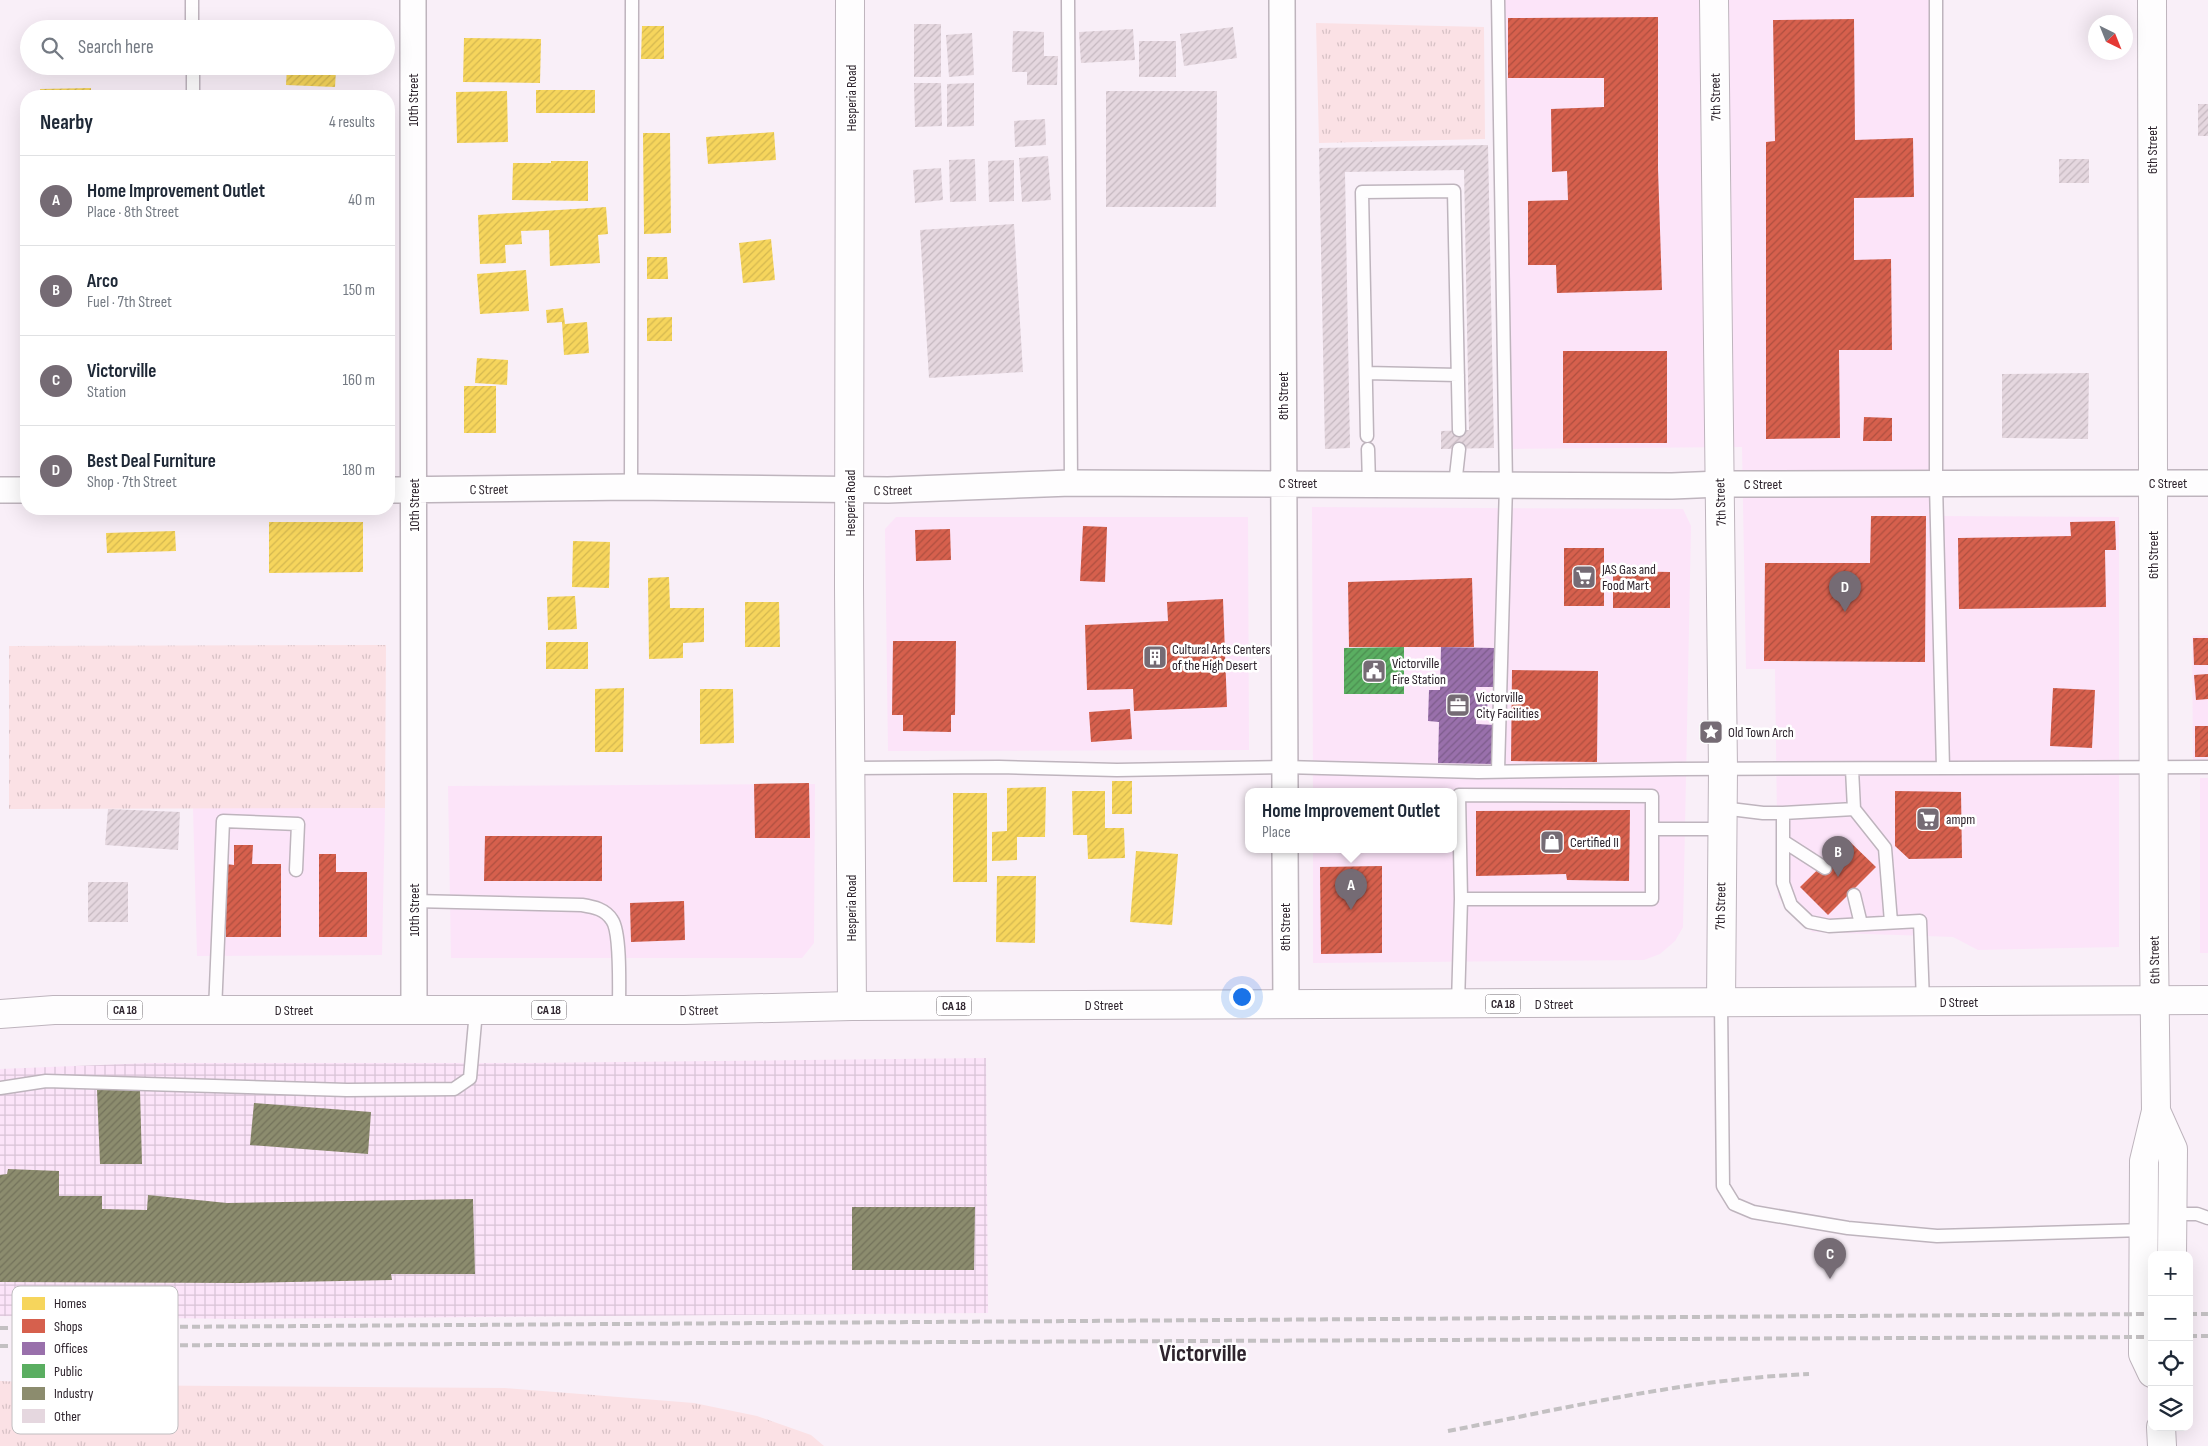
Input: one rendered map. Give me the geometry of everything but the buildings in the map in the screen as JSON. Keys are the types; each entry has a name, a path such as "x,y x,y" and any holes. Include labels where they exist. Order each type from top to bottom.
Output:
{"main road":[{"name":"Hesperia Road","path":"850,0 852,1006"},
{"name":"7th Street","path":"1714,0 1723,769 1721,1003"},
{"name":"6th Street","path":"2148,1365 2143,1354 2144,1161 2156,1110 2152,484 2152,0"},
{"name":"D Street","path":"0,1014 54,1010 476,1011 684,1010 852,1006 2208,1000"},
{"name":"6th Street","path":"2156,1110 2173,1149 2172,1251"},
{"path":"2161,1431 2162,1446"}],"street":[{"name":"10th Street","path":"413,0 414,1010"},
{"name":"8th Street","path":"1282,0 1285,788"},
{"name":"C Street","path":"395,490 631,487 850,490 1071,483 1672,486 1720,484 2208,483"},
{"path":"0,490 20,490"},
{"name":"8th Street","path":"1285,853 1286,1004"}],"lane":[{"path":"192,0 192,20"},
{"path":"631,487 632,0"},
{"path":"1068,0 1071,483"},
{"path":"1498,0 1506,485 1498,771"},
{"path":"1936,0 1936,484 1943,768"},
{"path":"193,75 193,90"},
{"path":"1369,484 1362,192 1454,191 1459,430"},
{"path":"1366,373 1458,375"},
{"path":"1455,485 1459,449"},
{"path":"851,768 999,767 1117,770 1284,767 1498,771 2208,767"},
{"path":"1852,769 1854,809 1885,848 1891,922"},
{"path":"1458,1004 1461,899 1459,796 1652,796 1652,899 1461,899"},
{"path":"1652,829 1763,813 1854,809"},
{"path":"1783,813 1783,883 1791,905 1809,922 1829,926 1920,921 1923,1002"},
{"path":"215,1010 223,821 298,824 296,870"},
{"path":"1783,841 1825,868"},
{"path":"1854,895 1861,924"},
{"path":"414,901 582,905 595,907 606,912 617,929 619,1009"},
{"path":"1721,1003 1723,1186 1734,1204 1753,1212 1848,1228 1937,1236 2144,1230"},
{"path":"0,1088 46,1081 347,1090 454,1089 470,1078 476,1011"},
{"path":"2172,1214 2197,1214 2208,1218"}],"shaded area":[{"path":"1501,0 1930,0 1930,516 2119,517 2119,947 1978,950 1953,937 1812,932 1778,897 1775,669 1746,669 1742,447 1508,449"},
{"path":"1312,507 1683,509 1691,526 1683,927 1675,941 1660,954 1644,960 1313,963 1313,853 1457,853 1457,788 1313,788"},
{"path":"896,517 1248,517 1249,750 888,751 885,529"},
{"path":"2208,635 2208,761 2193,761 2192,636"},
{"path":"2200,778 2208,778 2208,953 2200,953"},
{"path":"815,784 814,943 802,958 451,958 448,786"},
{"path":"193,808 385,808 382,955 197,956"},
{"path":"986,1058 988,1313 178,1318 178,1286 12,1286 12,1316 0,1316 0,1069 150,1063 528,1063"}],"green space":[{"path":"1316,23 1484,27 1485,139 1319,143"},
{"path":"386,645 385,808 9,809 9,646"},
{"path":"0,1381 12,1381 12,1434 178,1434 178,1386 505,1388 694,1403 757,1416 811,1435 824,1446 0,1446"}],"railway":[{"path":"178,1327 2148,1314"},
{"path":"2193,1314 2208,1314"},
{"path":"0,1328 12,1328"},
{"path":"2193,1336 2208,1336"},
{"path":"178,1345 2148,1337"},
{"path":"0,1346 12,1346"},
{"path":"1448,1431 1673,1388 1763,1377 1809,1374"}],"place":[{"name":"JAS Gas and Food Mart","path":"1584,577"},
{"name":"Best Deal Furniture","path":"1845,612"},
{"name":"Cultural Arts Centers of the High Desert","path":"1155,657"},
{"name":"Victorville Fire Station","path":"1374,671"},
{"name":"Victorville City Facilities","path":"1458,705"},
{"name":"Old Town Arch","path":"1711,732"},
{"name":"ampm","path":"1928,819"},
{"name":"Certified II","path":"1552,842"},
{"name":"Arco","path":"1838,877"},
{"name":"Home Improvement Outlet","path":"1351,910"},
{"name":"Victorville","path":"1830,1279"}],"district":[{"name":"Victorville","path":"1203,1353"}]}
